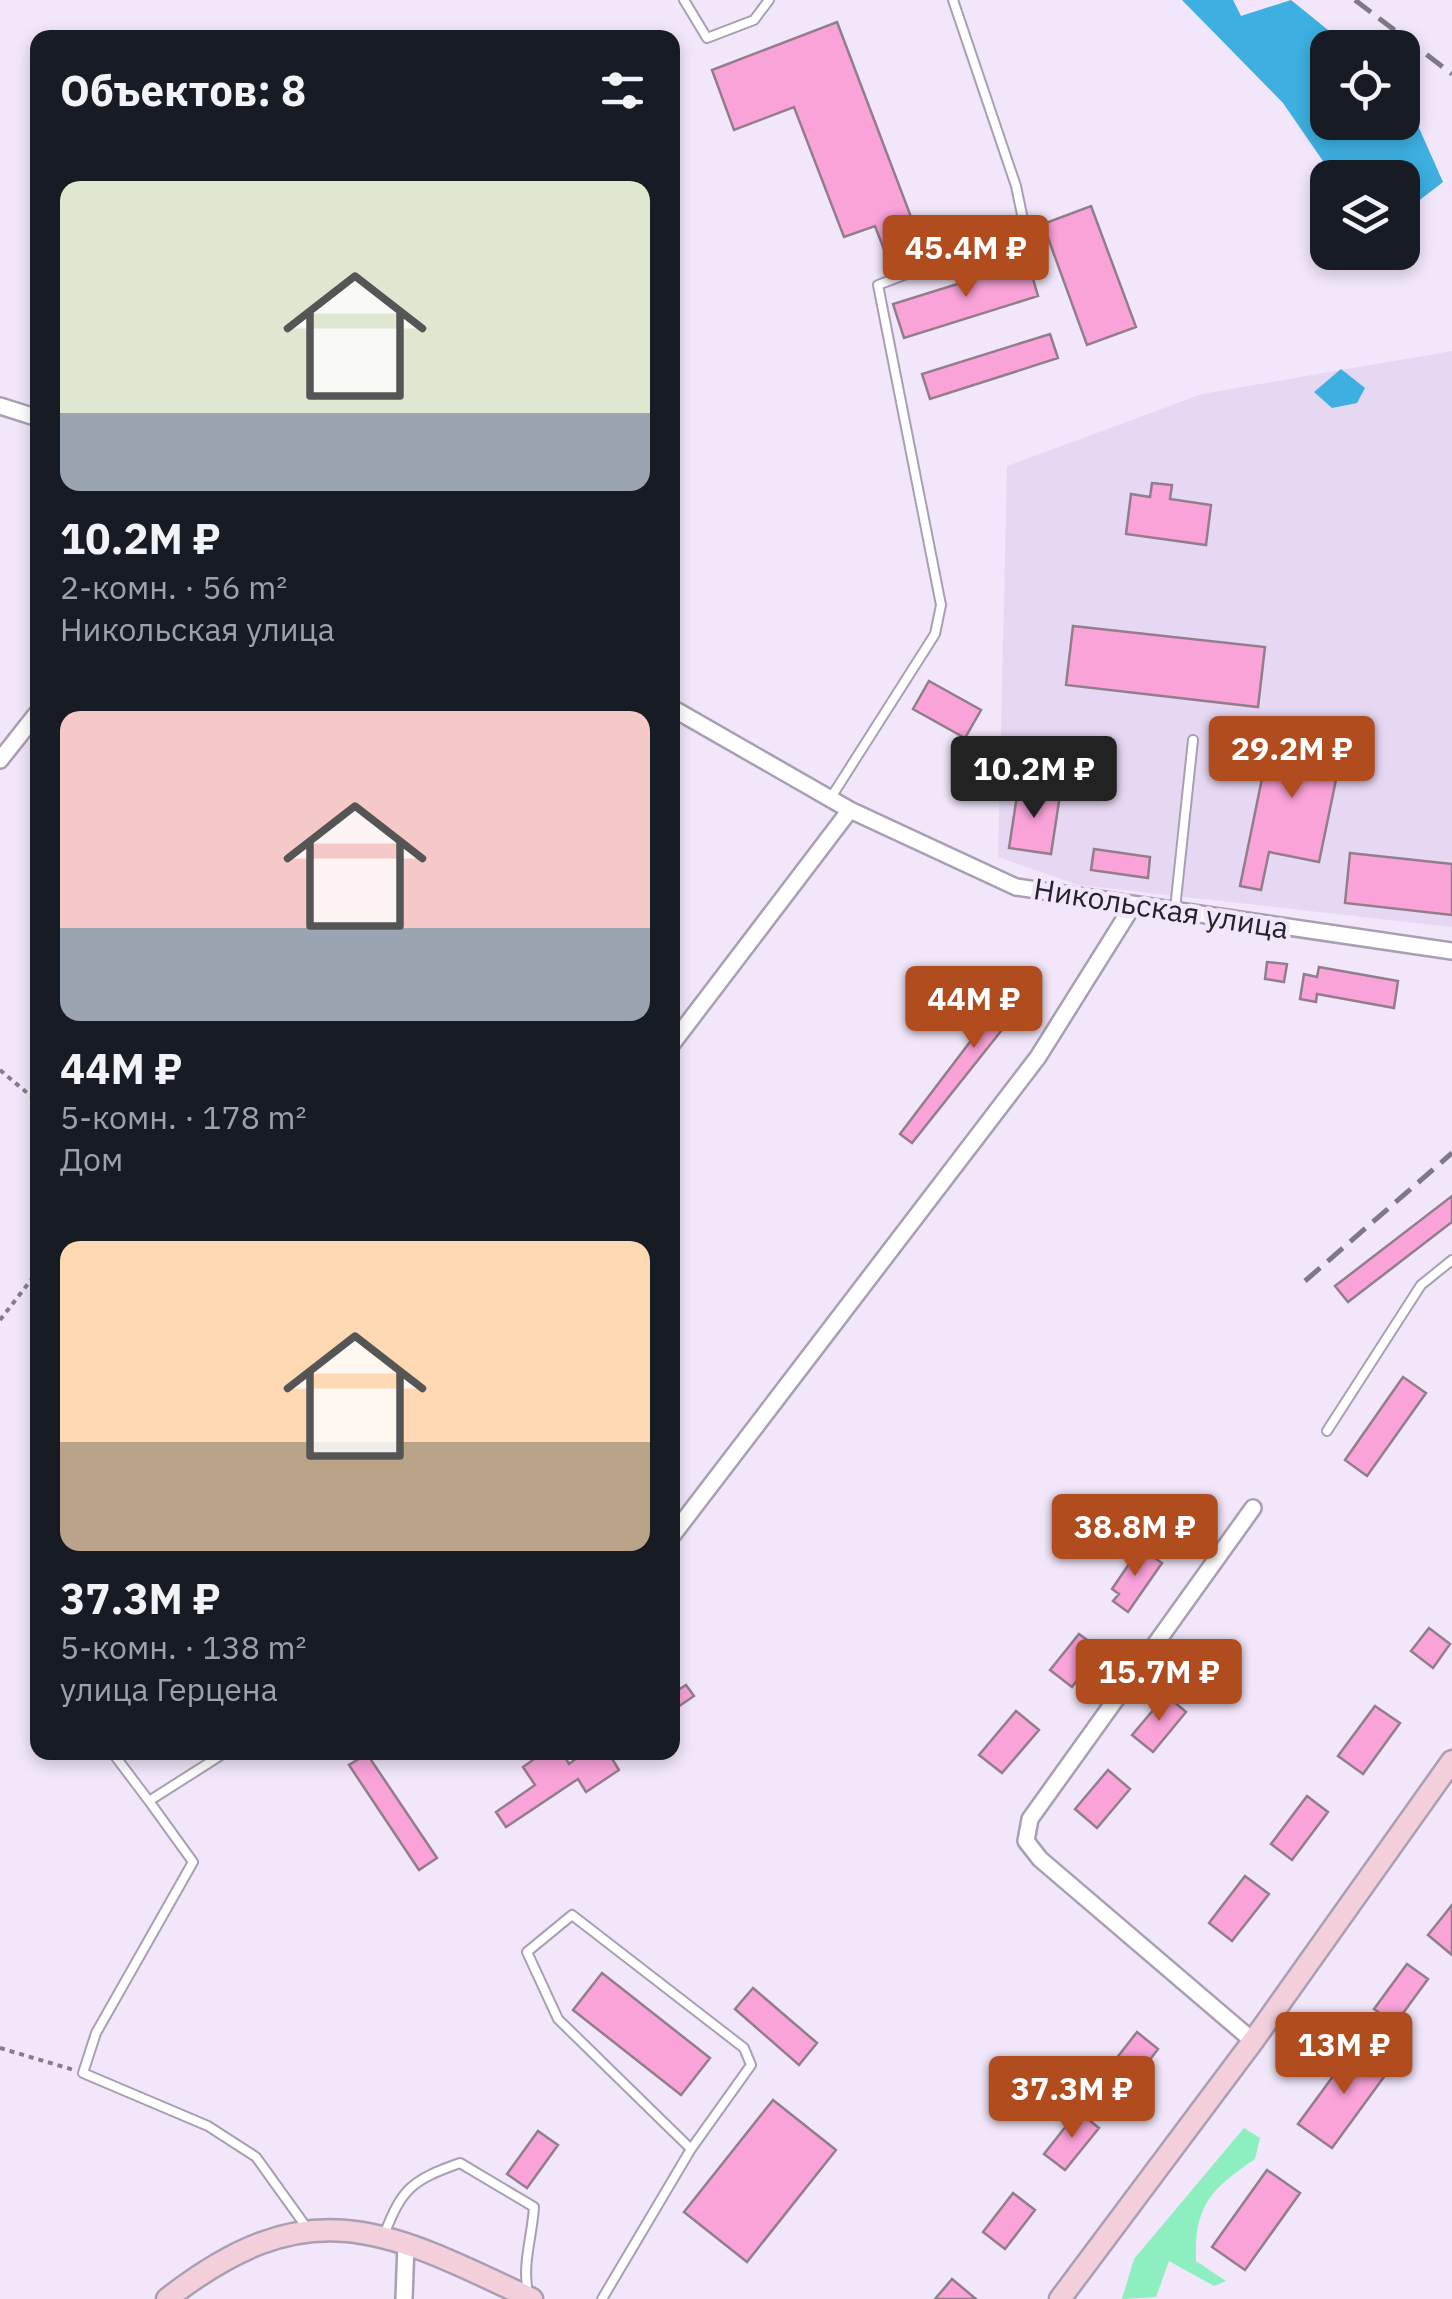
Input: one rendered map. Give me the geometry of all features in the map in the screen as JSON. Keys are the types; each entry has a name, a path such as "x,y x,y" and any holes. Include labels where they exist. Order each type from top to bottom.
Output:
{"main road":[{"path":"1067,2297 1452,1760"},
{"path":"168,2299 230,2256 307,2228 345,2228 384,2236 530,2298"}],"street":[{"path":"0,406 30,415"},
{"name":"Никольская улица","path":"680,713 850,810 1016,887 1452,951"},
{"path":"0,760 30,722"},
{"path":"680,1033 850,810"},
{"path":"680,1526 1038,1057 1132,907"},
{"path":"1253,1508 1030,1819 1026,1841 1040,1860 1253,2041"},
{"path":"404,2299 406,2244"}],"lane":[{"path":"684,0 706,38 754,20 769,0"},
{"path":"830,798 935,634 941,606 878,285 1025,229 1016,186 953,0"},
{"path":"1174,913 1193,740"},
{"path":"1327,1430 1421,1285 1452,1260"},
{"path":"118,1760 193,1862 96,2033 83,2073 208,2126 256,2158 307,2228"},
{"path":"149,1801 213,1760"},
{"path":"602,2299 690,2149 751,2065 744,2048 572,1916 527,1952 558,2019 690,2149"},
{"path":"384,2236 398,2196 425,2176 460,2163 534,2207 532,2236 522,2268 530,2298"}],"path":[{"path":"0,1070 30,1095"},
{"path":"0,1320 30,1281"},
{"path":"0,2048 83,2073"}],"shaded area":[{"path":"1452,351 1452,927 1078,885 998,857 1007,466 1202,394"}],"green space":[{"path":"1244,2128 1260,2138 1255,2159 1208,2200 1196,2242 1196,2261 1226,2281 1214,2286 1169,2261 1156,2297 1122,2299 1134,2259"}],"water":[{"path":"1182,0 1233,0 1241,16 1291,0 1328,30 1310,30 1310,140 1420,140 1420,130 1443,182 1420,200 1420,160 1322,160 1283,103"},
{"path":"1341,369 1365,388 1357,403 1332,408 1314,392"}],"building":[{"path":"837,22 919,238 885,252 875,226 844,237 794,107 734,130 712,70"},
{"path":"1091,206 1136,327 1087,345 1043,224"},
{"path":"1028,262 1038,296 904,338 893,304"},
{"path":"1050,334 1058,358 930,399 922,374"},
{"path":"1152,483 1172,485 1170,499 1211,505 1206,545 1126,534 1131,494 1150,497"},
{"path":"1073,626 1265,647 1258,707 1066,685"},
{"path":"929,681 981,710 965,738 913,709"},
{"path":"1274,720 1292,723 1290,735 1343,746 1319,862 1269,852 1261,890 1240,886"},
{"path":"1018,789 1060,795 1051,854 1009,848"},
{"path":"1094,849 1150,857 1148,878 1091,870"},
{"path":"1350,853 1452,864 1452,915 1345,903"},
{"path":"1267,962 1287,964 1284,982 1265,979"},
{"path":"1319,967 1398,981 1394,1008 1317,994 1316,1002 1300,999 1304,974 1317,977"},
{"path":"1018,972 1040,990 1018,1019 1013,1016 912,1143 900,1134 998,1005 995,1002"},
{"path":"1452,1196 1452,1222 1348,1302 1335,1286"},
{"path":"1403,1377 1426,1393 1367,1476 1345,1460"},
{"path":"1140,1548 1162,1563 1128,1612 1113,1601 1119,1594 1112,1589"},
{"path":"1429,1628 1450,1644 1433,1668 1411,1651"},
{"path":"1079,1634 1101,1650 1072,1687 1050,1670"},
{"path":"686,1685 694,1696 680,1706 680,1689"},
{"path":"1166,1695 1186,1712 1153,1752 1132,1735"},
{"path":"1375,1706 1400,1723 1363,1774 1338,1756"},
{"path":"1016,1711 1039,1730 1002,1773 979,1755"},
{"path":"357,1760 371,1760 437,1858 419,1870 349,1765"},
{"path":"533,1760 567,1760 569,1764 574,1760 613,1760 619,1770 586,1792 578,1779 506,1827 496,1812 535,1785 523,1767"},
{"path":"1108,1770 1130,1789 1097,1828 1075,1809"},
{"path":"1307,1796 1328,1812 1292,1860 1271,1844"},
{"path":"1245,1876 1269,1894 1232,1941 1209,1923"},
{"path":"1452,1905 1452,1955 1428,1935"},
{"path":"1407,1964 1428,1979 1395,2024 1374,2009"},
{"path":"602,1973 710,2058 681,2095 573,2010"},
{"path":"753,1988 817,2043 799,2065 735,2009"},
{"path":"1137,2032 1158,2049 1120,2099 1098,2082"},
{"path":"1356,2045 1389,2070 1332,2148 1298,2124"},
{"path":"773,2100 836,2150 747,2262 684,2212"},
{"path":"1078,2111 1099,2128 1065,2170 1044,2154"},
{"path":"538,2131 558,2145 527,2188 507,2174"},
{"path":"1267,2170 1300,2193 1245,2270 1212,2247"},
{"path":"1013,2193 1035,2210 1005,2249 983,2232"},
{"path":"952,2279 976,2299 935,2299"}],"railway":[{"path":"1355,0 1452,74"},
{"path":"1305,1281 1452,1153"}]}
